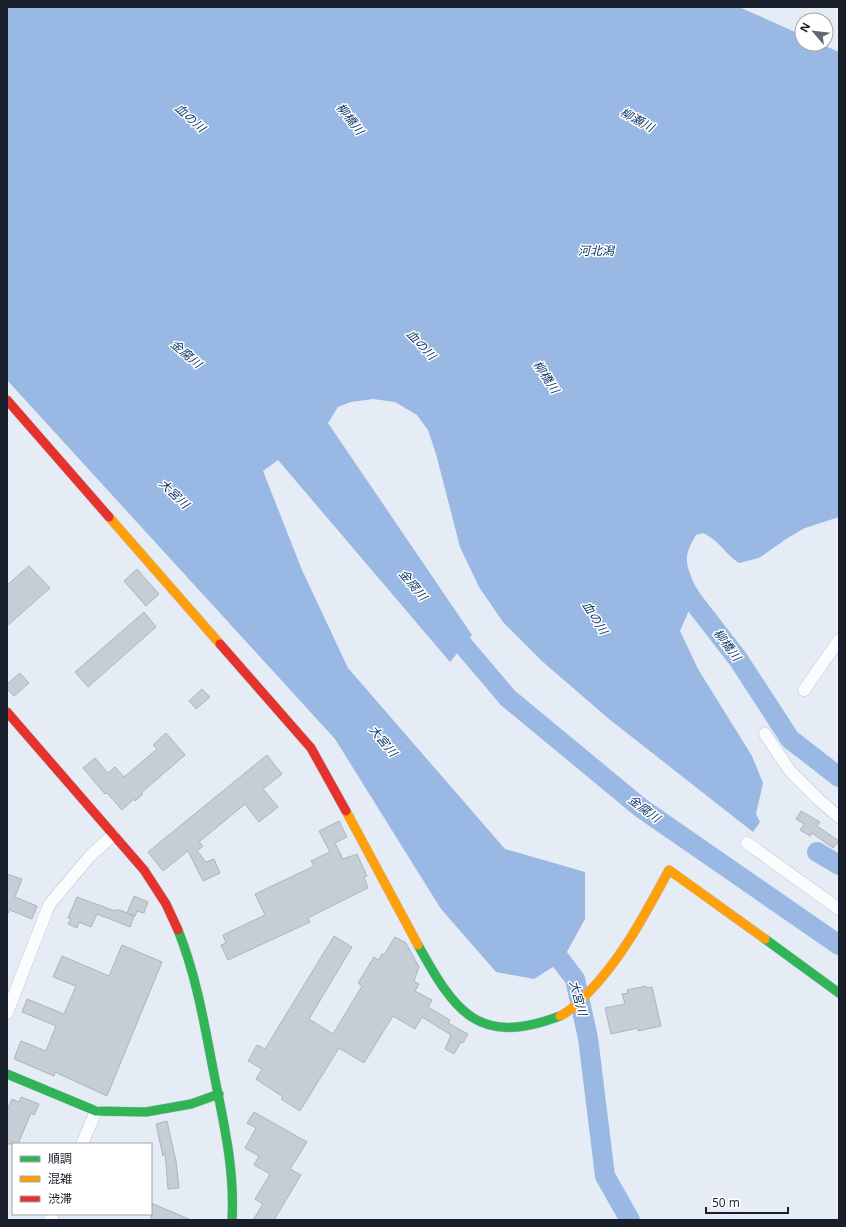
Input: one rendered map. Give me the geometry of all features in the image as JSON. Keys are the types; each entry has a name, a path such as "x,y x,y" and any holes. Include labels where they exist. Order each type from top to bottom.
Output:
{"street":[{"path":"7,400 311,748 436,977 453,1000 474,1021 498,1028 525,1027 567,1013 609,970 634,933 669,870 839,993"},
{"path":"804,690 839,640"},
{"path":"7,712 144,870 161,894 176,926 190,965 219,1094 232,1164 234,1192 232,1220"},
{"path":"765,734 790,771 819,800 839,817"},
{"path":"7,1014 49,905 90,856 113,835"},
{"path":"747,843 839,909"},
{"path":"7,1074 96,1111 146,1112 191,1104 219,1094"},
{"path":"82,1143 96,1111"}],"water":[{"name":"河北潟","path":"7,7 739,7 794,31 794,52 834,52 834,50 839,52 839,517 805,528 759,558 739,563 718,543 703,533 696,535 688,551 687,558 687,564 697,592 680,631 698,669 752,756 763,783 756,814 760,822 753,832 609,719 543,662 503,622 479,587 460,547 436,454 428,430 417,415 395,402 373,399 351,402 338,407 328,423 472,635 450,662 278,460 263,471 302,570 348,668 505,849 585,872 585,919 562,961 534,979 496,972 441,909 335,739 7,380"}],"building":[{"path":"29,566 50,588 7,626 7,585"},
{"path":"137,569 159,594 146,606 124,581"},
{"path":"144,612 156,627 88,687 75,672"},
{"path":"20,673 29,683 14,696 7,689 7,684"},
{"path":"202,689 210,697 196,709 189,701"},
{"path":"166,733 185,755 141,793 143,794 135,801 134,799 122,810 107,793 105,794 83,768 95,758 108,773 115,767 124,777 157,749 153,745"},
{"path":"267,755 282,774 263,789 278,807 259,822 245,804 199,842 203,846 197,851 206,862 214,859 220,873 203,881 188,851 163,871 148,852"},
{"path":"801,811 820,822 817,826 839,841 833,848 812,833 810,836 800,830 804,824 796,819"},
{"path":"339,821 347,837 335,843 343,859 357,854 367,876 364,877 368,888 308,918 310,922 228,960 221,945 226,943 223,935 265,915 255,894 314,866 311,861 330,852 319,831"},
{"path":"7,874 22,879 15,897 37,906 32,919 10,910 7,915"},
{"path":"134,896 148,902 144,913 137,911 135,916 127,913"},
{"path":"77,897 115,911 120,910 134,916 130,927 97,914 91,927 79,922 77,928 68,924 71,919 68,918"},
{"path":"334,936 352,947 309,1019 333,1034 362,986 358,983 374,957 378,960 382,954 384,955 395,937 406,943 419,967 414,981 419,984 415,991 432,1000 428,1007 450,1020 448,1023 468,1034 454,1054 445,1049 451,1035 422,1017 415,1029 393,1016 364,1063 339,1048 300,1111 281,1099 283,1097 256,1079 262,1069 248,1061 257,1045 265,1049"},
{"path":"122,945 162,962 107,1096 55,1072 54,1076 14,1059 21,1041 46,1051 56,1026 22,1012 27,999 64,1014 76,986 53,977 62,956 109,976"},
{"path":"646,986 647,988 652,987 661,1026 638,1031 638,1028 611,1034 605,1008 625,1004 622,994 628,993 627,990"},
{"path":"21,1097 39,1104 34,1115 31,1113 18,1143 7,1144 7,1110 12,1099 19,1102"},
{"path":"254,1112 307,1142 290,1169 301,1175 274,1220 253,1220 263,1204 255,1199 270,1174 254,1165 259,1156 245,1148 256,1128 247,1123"},
{"path":"167,1121 176,1161 179,1188 168,1189 165,1151 163,1156 156,1124"},
{"path":"152,1203 191,1220 151,1220"}],"waterway":[{"name":"柳橋川","path":"679,579 693,601 738,659 790,739 839,777"},
{"name":"金腐川","path":"446,625 508,698 641,808 839,945"},
{"name":"血の川","path":"817,852 839,865"},
{"name":"大宮川","path":"545,940 575,979 588,1038 605,1176 630,1220"}],"traffic: fast":[{"path":"178,930 190,964 199,999 224,1125 232,1182 232,1220"},
{"path":"765,939 839,993"},
{"path":"418,945 444,989 458,1005 472,1017 489,1025 508,1027 532,1025 560,1016"},
{"path":"7,1074 96,1111 146,1112 191,1104 219,1094"}],"traffic: slow":[{"path":"109,517 220,644"},
{"path":"346,811 418,945"},
{"path":"560,1016 568,1012 577,1004 611,966 632,936 669,870 765,939"}],"traffic: jam":[{"path":"7,400 109,517"},
{"path":"220,644 311,748 346,811"},
{"path":"7,712 144,870 166,904 178,930"}],"water label":[{"name":"柳瀬川","path":"637,120"}]}
